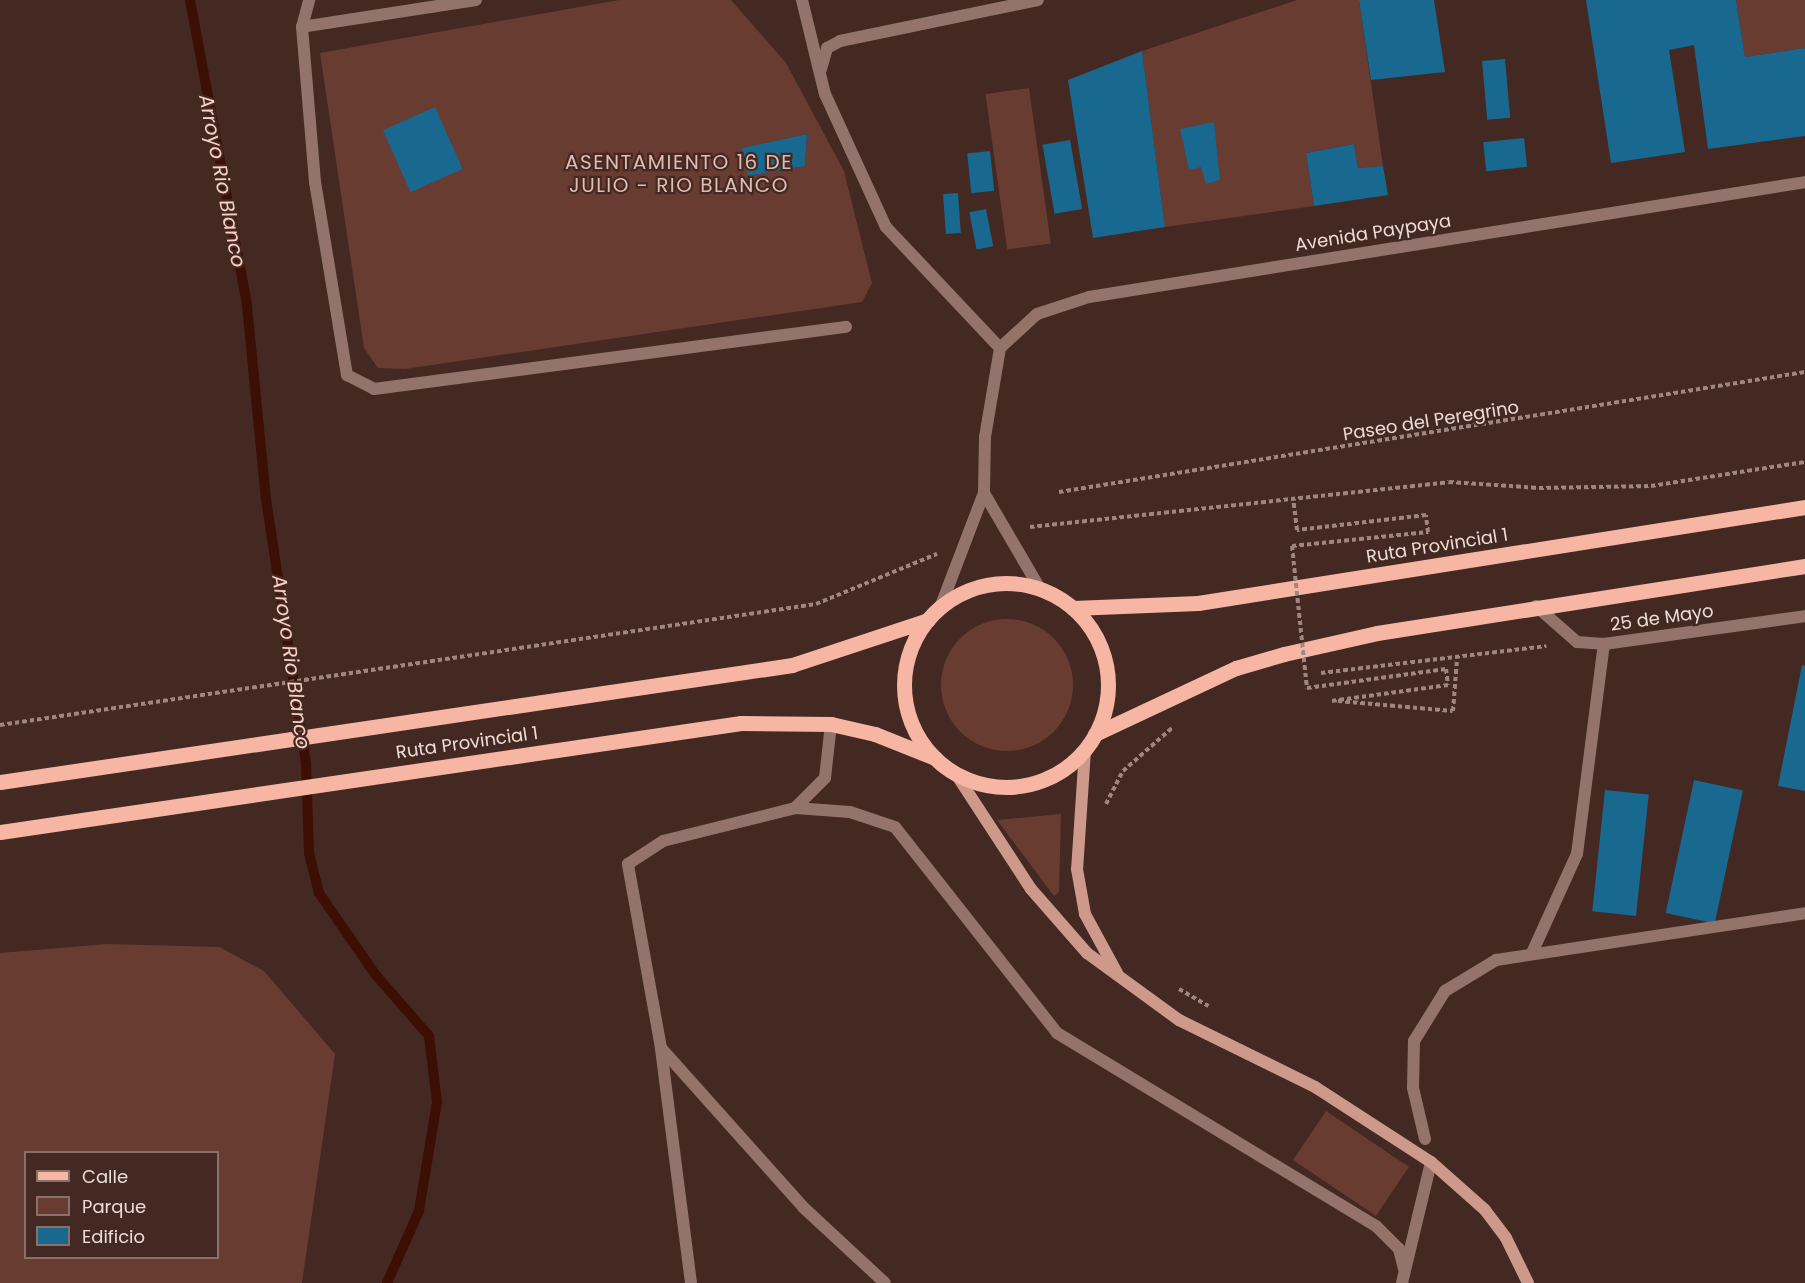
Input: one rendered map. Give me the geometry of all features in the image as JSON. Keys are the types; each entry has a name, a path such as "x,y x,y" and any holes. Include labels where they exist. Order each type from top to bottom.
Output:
{"main road":[{"name":"Ruta Provincial 1","path":"1074,608 1198,603 1805,507"},
{"path":"1095,734 1236,668 1377,633 1536,606 1805,566"},
{"name":"Ruta Provincial 1","path":"0,832 741,723 831,724 875,734 935,758 956,774 978,783 1025,785 1058,772 1085,750 1095,734 1109,681 1092,628 1074,608 1040,589 988,585 940,608 928,620 906,665 904,690 912,723 935,758"},
{"name":"Ruta Provincial 1","path":"0,782 371,725 792,665 928,620"}],"street":[{"path":"309,0 302,27 315,182 347,375 374,389 846,327"},
{"path":"302,27 476,0"},
{"path":"802,0 821,70 825,94 886,226 1000,348 991,385 984,493 940,608"},
{"path":"821,70 827,48 840,41 1038,0"},
{"name":"Avenida Paypaya","path":"1000,348 1037,314 1089,297 1805,182"},
{"path":"984,493 1040,589"},
{"path":"1536,606 1577,642"},
{"name":"25 de Mayo","path":"1577,642 1604,644 1805,616"},
{"path":"1532,954 1577,854 1604,644"},
{"path":"795,808 825,778 831,724"},
{"path":"1085,750 1077,869 1085,914 1120,979"},
{"path":"956,774 1031,889 1087,953 1179,1020 1315,1087 1431,1162 1485,1210 1506,1238 1528,1283"},
{"path":"691,1283 661,1048 628,864 663,841 795,808 850,812 895,827 1056,1033 1376,1226 1399,1249 1404,1269"},
{"path":"1425,1139 1413,1088 1414,1041 1445,991 1496,960 1805,913"},
{"path":"661,1048 804,1208 885,1283"},
{"path":"1402,1283 1431,1162"}],"path":[{"name":"Paseo del Peregrino","path":"1059,492 1805,372"},
{"path":"1008,534 1032,526 1449,482 1539,488 1651,486 1805,462"},
{"path":"1293,498 1297,530 1426,515 1428,532 1292,546 1307,688 1446,669 1448,685 1331,701 1453,711 1457,659"},
{"path":"0,724 354,676 816,604 965,542"},
{"path":"1293,676 1457,659 1577,642"},
{"path":"1103,812 1123,771 1148,744 1182,722"},
{"path":"1173,986 1214,1010"}],"green space":[{"path":"619,0 731,0 786,63 844,171 872,283 862,302 405,369 378,368 364,348 320,53","holes":["807,134 805,166 748,176 743,148"]},
{"path":"1297,0 1359,0 1383,166 1358,168 1354,144 1306,153 1314,206 1165,227 1142,51"},
{"path":"1736,0 1805,0 1805,48 1745,57"},
{"path":"1029,88 1051,243 1007,250 985,94"},
{"path":"1007,619 1032,624 1044,630 1062,648 1068,660 1073,685 1068,710 1062,722 1044,740 1032,746 1007,751 982,746 970,740 952,722 946,710 941,685 946,660 952,648 970,630 982,624"},
{"path":"1061,814 1059,892 1054,896 997,820"},
{"path":"107,944 219,947 264,971 335,1054 302,1283 0,1283 0,953"},
{"path":"1326,1111 1409,1167 1376,1216 1293,1160"}],"building":[{"path":"1359,0 1434,0 1445,72 1371,80"},
{"path":"1586,0 1736,0 1745,57 1805,48 1805,136 1708,149 1694,45 1669,50 1685,152 1611,163"},
{"path":"1142,51 1165,227 1093,238 1068,80"},
{"path":"1505,59 1510,118 1487,120 1482,61"},
{"path":"435,107 463,169 411,192 383,130"},
{"path":"1214,122 1220,180 1206,184 1201,167 1189,170 1180,129"},
{"path":"807,134 805,166 748,176 742,148"},
{"path":"1524,138 1527,167 1486,171 1483,142"},
{"path":"1070,140 1082,209 1055,214 1042,145"},
{"path":"1354,144 1358,168 1383,166 1388,195 1314,206 1306,153"},
{"path":"990,151 994,191 971,193 967,153"},
{"path":"958,193 961,233 946,234 943,194"},
{"path":"986,209 993,246 977,250 969,212"},
{"path":"1802,665 1805,666 1805,791 1778,786"},
{"path":"1694,780 1743,790 1715,923 1666,913"},
{"path":"1605,790 1649,795 1636,916 1592,911"}],"waterway":[{"name":"Arroyo Rio Blanco","path":"190,0 247,306 266,499 306,765 309,853 319,893 375,974 429,1036 437,1102 419,1211 387,1283"}],"district":[{"name":"ASENTAMIENTO 16 DE JULIO - RIO BLANCO","path":"679,174"}]}
